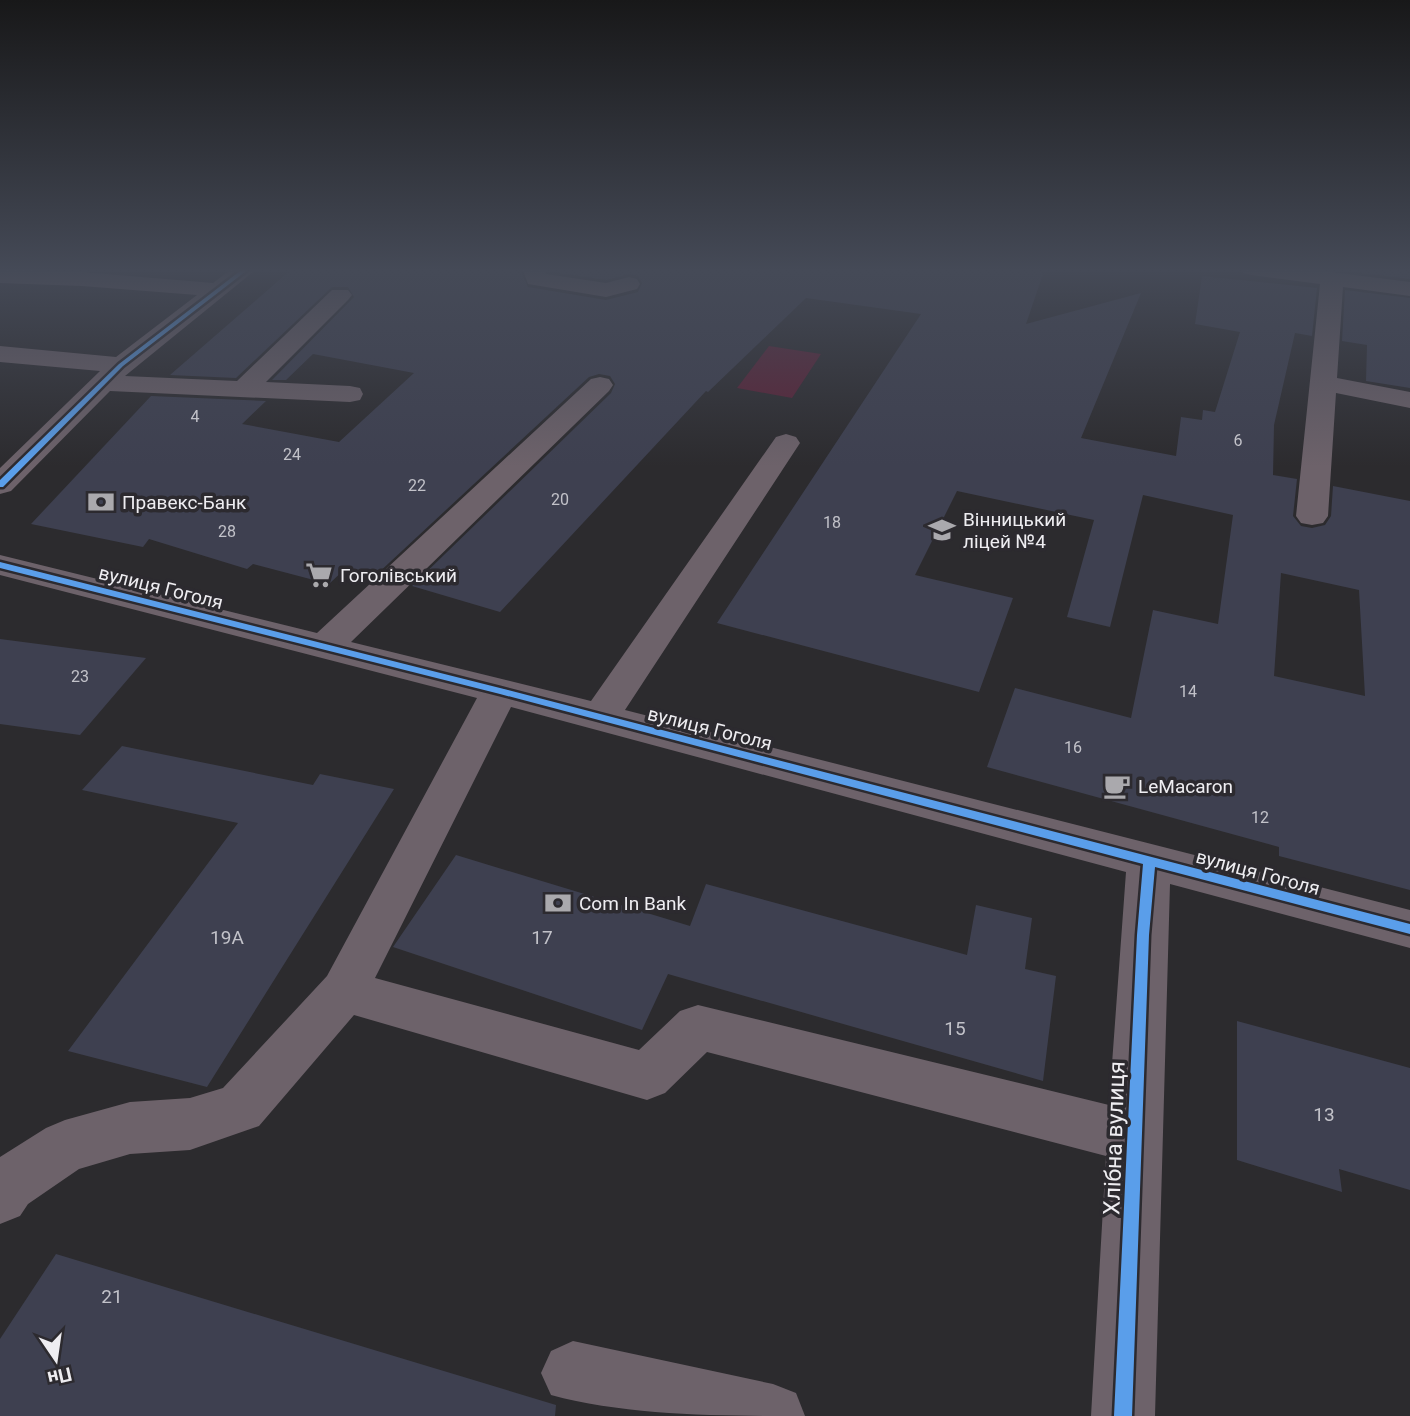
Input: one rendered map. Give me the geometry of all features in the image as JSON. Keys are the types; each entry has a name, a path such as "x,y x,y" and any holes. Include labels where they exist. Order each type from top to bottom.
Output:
{"street":[{"path":"0,485 112,374 161,334"},
{"path":"243,390 300,334"},
{"path":"1311,516 1327,334"},
{"path":"0,354 112,374 243,390 350,394"},
{"path":"1323,383 1410,400"},
{"path":"325,646 600,385"},
{"path":"599,719 786,443"},
{"name":"вулиця Гоголя","path":"0,565 500,691 1410,929"},
{"path":"0,1196 8,1184 65,1147 131,1128 190,1124 240,1108 344,991 500,691"},
{"name":"Хлібна вулиця","path":"1123,1416 1143,935 1149,861"},
{"path":"344,991 647,1076 698,1027 1136,1138"},
{"path":"573,1373 773,1416"}],"shaded area":[{"path":"769,346 821,354 792,398 737,388"}],"building":[{"path":"217,334 282,334 236,378 170,375"},
{"path":"317,334 768,334 706,391 500,612 412,586 611,393 615,384 610,376 599,374 589,377 375,576 347,567 329,584 253,564 247,569 149,539 143,547 31,524 151,396 266,401 242,424 339,442 414,373 313,354 286,380 272,380"},
{"path":"908,334 1124,334 1081,438 1176,456 1181,417 1202,420 1203,410 1215,412 1239,334 1295,334 1274,425 1273,475 1297,479 1293,516 1301,526 1312,528 1325,525 1331,516 1333,486 1410,501 1410,890 1279,856 1279,847 987,767 1015,688 1131,718 1153,610 1218,624 1233,515 1143,495 1110,627 1067,617 1094,520 957,491 915,575 1013,598 979,692 717,623","holes":["1281,573 1359,590 1365,696 1274,676"]},
{"path":"1342,334 1410,334 1410,388 1366,381 1367,345 1342,341"},
{"path":"0,639 146,658 80,735 0,724"},
{"path":"122,746 313,785 320,774 394,789 207,1087 68,1051 238,823 82,790"},
{"path":"456,855 690,926 706,884 967,955 976,905 1032,918 1025,969 1056,976 1043,1081 668,974 642,1030 393,947"},
{"path":"1237,1021 1410,1068 1410,1190 1339,1169 1342,1192 1237,1160"},
{"path":"56,1254 556,1405 555,1416 0,1416 0,1339"}],"cycle path":[{"path":"0,485 121,365 161,334"},
{"path":"0,565 500,691 1410,929"},
{"path":"1123,1416 1143,935 1149,861"}],"place":[{"name":"Правекс-Банк","path":"101,502"},
{"name":"Вінницький ліцей №4","path":"942,530"},
{"name":"Гоголівський","path":"319,575"},
{"name":"LeMacaron","path":"1117,786"},
{"name":"Com In Bank","path":"558,903"}]}
